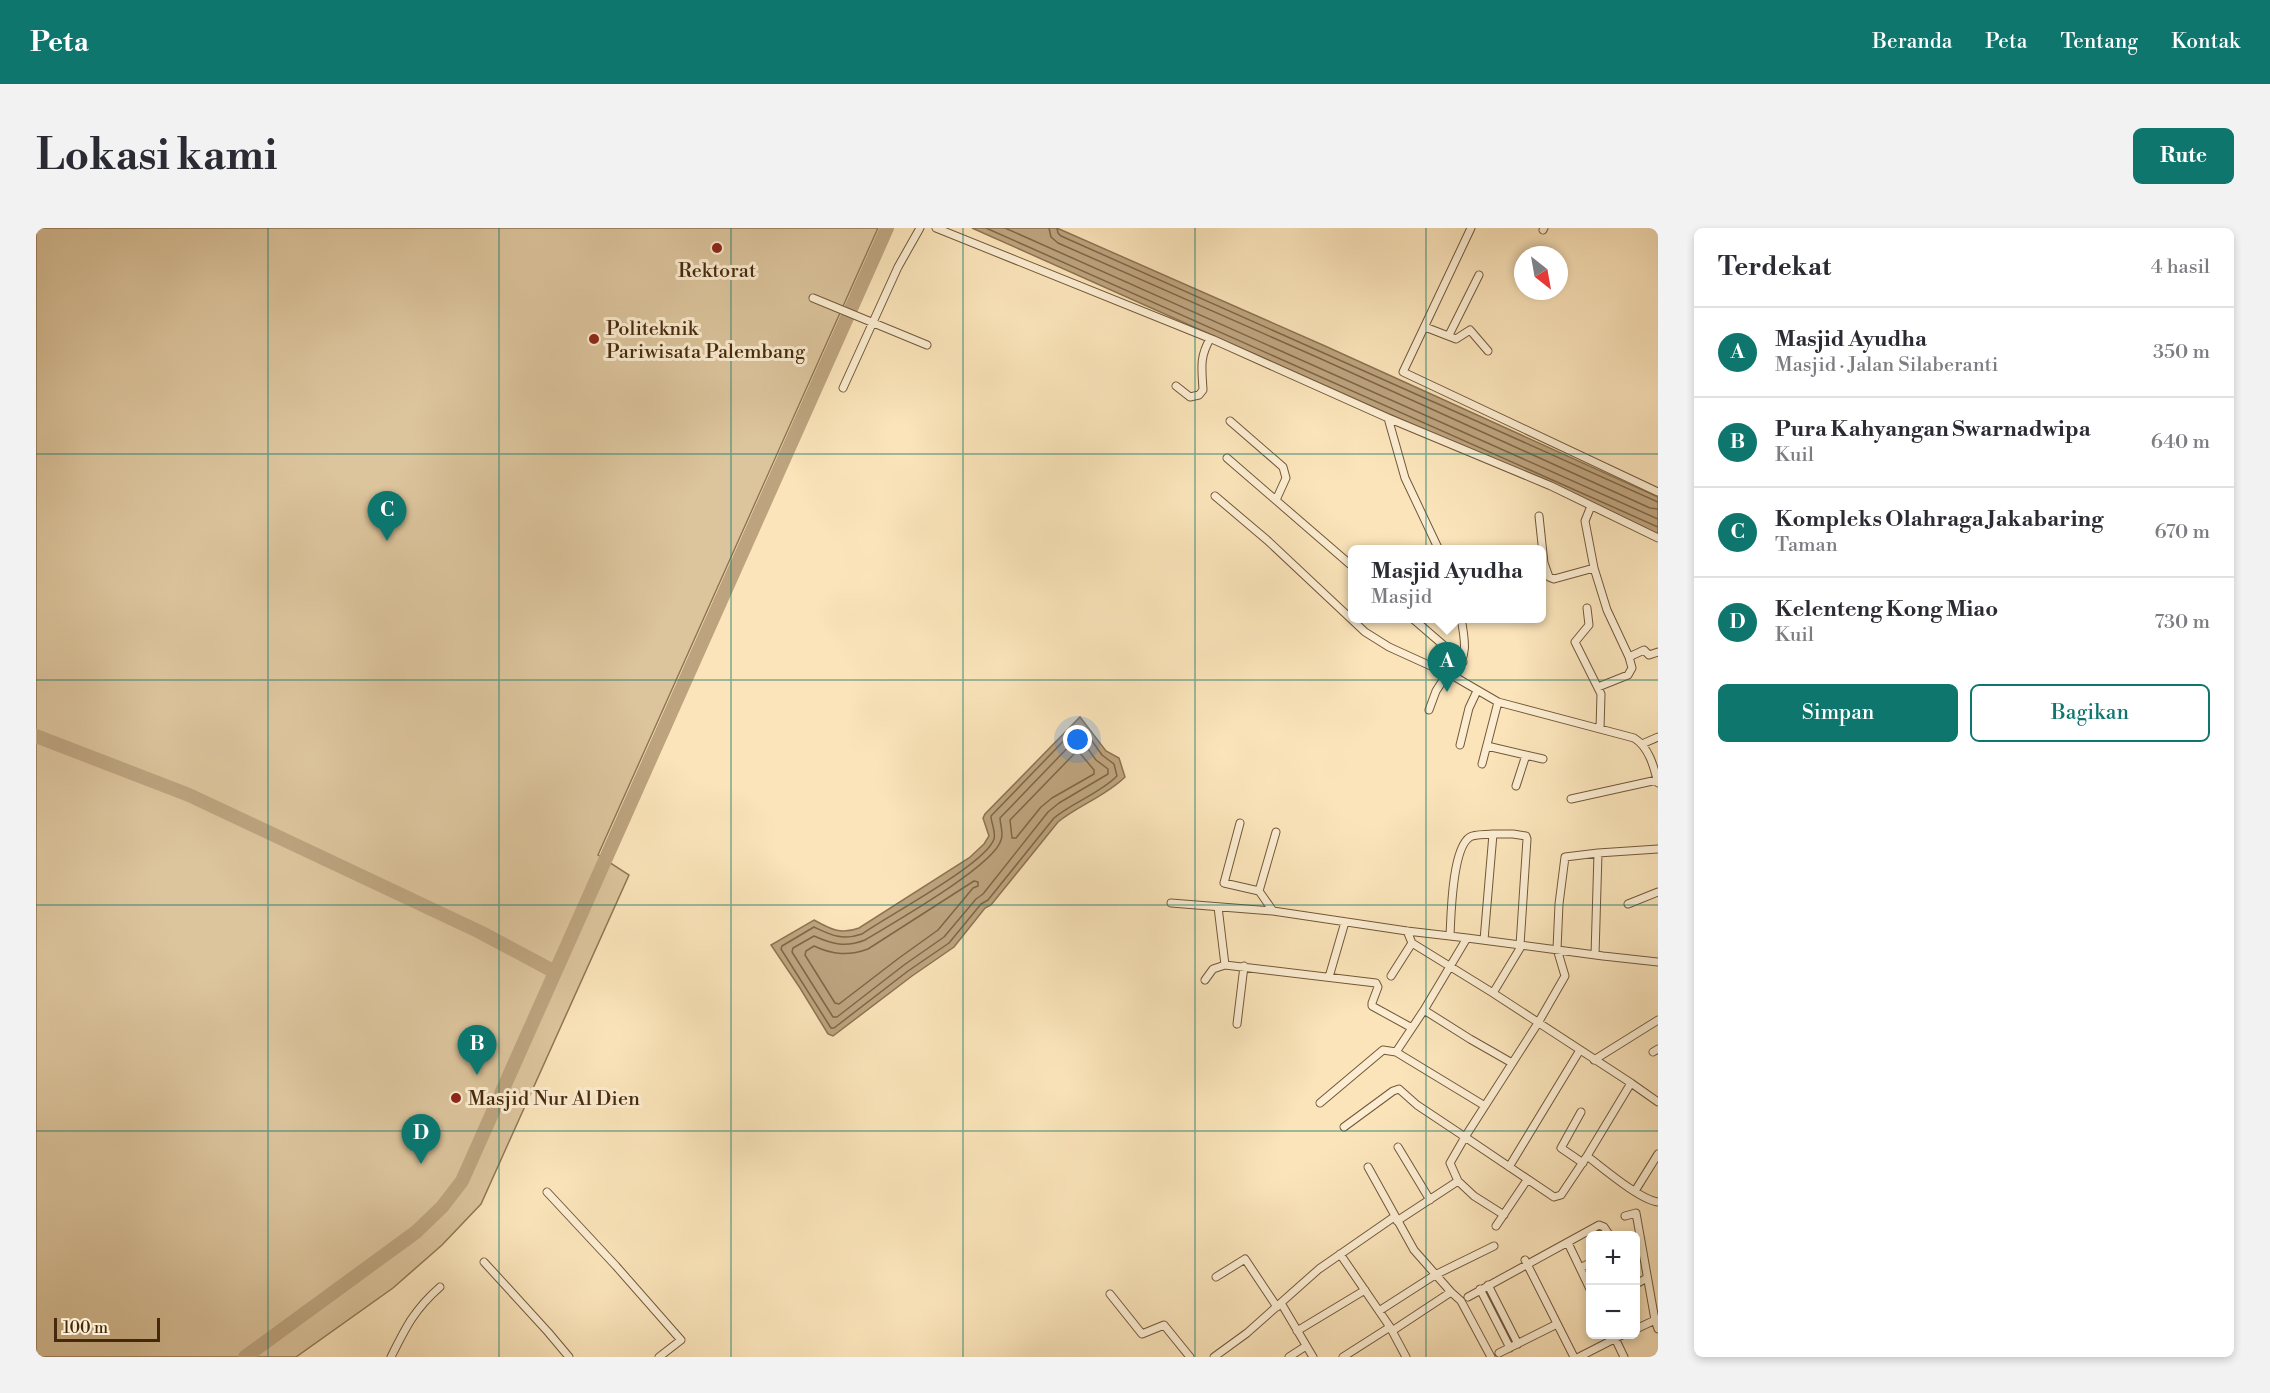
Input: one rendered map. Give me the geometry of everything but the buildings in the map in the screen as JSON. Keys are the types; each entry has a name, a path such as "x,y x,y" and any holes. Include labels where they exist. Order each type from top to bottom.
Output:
{"street":[{"path":"843,388 898,267 920,228"},
{"path":"936,228 1210,339 1388,418 1551,486 1658,538"},
{"path":"1471,228 1403,372 1658,492"},
{"path":"1449,335 1479,275"},
{"path":"813,298 927,345"},
{"path":"1425,327 1456,339 1470,330 1488,351"},
{"path":"1176,387 1190,397 1199,395 1203,390 1201,363 1203,352 1210,339"},
{"path":"1388,418 1405,478 1437,545"},
{"path":"1230,421 1283,467 1286,478 1276,500"},
{"path":"1227,458 1348,562"},
{"path":"1215,496 1267,540 1348,616"},
{"path":"1591,506 1585,521 1594,568 1607,610 1629,657 1631,672 1598,687"},
{"path":"1539,516 1541,545"},
{"path":"1546,570 1549,577 1554,579 1594,568"},
{"path":"1587,608 1589,625 1575,642 1598,687 1602,701 1599,729"},
{"path":"1355,623 1389,647 1455,677 1498,702 1634,738 1642,744 1656,769 1658,782 1571,799"},
{"path":"1418,623 1463,662"},
{"path":"1455,677 1463,662 1466,645 1462,623"},
{"path":"1629,657 1644,650 1649,655 1658,652"},
{"path":"1429,710 1437,689 1447,674"},
{"path":"1460,745 1469,708 1477,691"},
{"path":"1482,764 1498,702"},
{"path":"1642,744 1658,737"},
{"path":"1487,746 1543,759"},
{"path":"1516,786 1526,755"},
{"path":"1239,824 1224,884 1259,891 1273,911"},
{"path":"1259,891 1276,832"},
{"path":"1450,936 1455,871 1459,853 1468,838 1493,834 1526,836 1521,945 1493,993"},
{"path":"1484,940 1493,834"},
{"path":"1504,1215 1474,1196 1458,1181 1450,1163 1565,976 1557,950 1559,904 1565,857 1598,852 1658,849"},
{"path":"1594,955 1598,852"},
{"path":"1628,904 1658,892"},
{"path":"1171,903 1273,911 1407,931 1658,962"},
{"path":"1218,907 1225,965"},
{"path":"1329,977 1345,922"},
{"path":"1407,931 1412,943 1493,993 1658,1102"},
{"path":"1396,1052 1467,938"},
{"path":"1391,976 1412,943"},
{"path":"1205,980 1213,969 1225,965 1376,983 1378,987 1372,1006 1412,1028"},
{"path":"1237,1024 1244,966"},
{"path":"1424,1010 1512,1063"},
{"path":"1594,1060 1658,1020"},
{"path":"1320,1103 1383,1050 1396,1052 1485,1106"},
{"path":"1509,1167 1580,1050"},
{"path":"1344,1127 1393,1090 1399,1089 1417,1105 1527,1180 1551,1196 1559,1196 1587,1156 1630,1083"},
{"path":"1581,1112 1561,1146 1563,1150 1582,1163"},
{"path":"1398,1147 1430,1200"},
{"path":"1635,1191 1658,1154"},
{"path":"1587,1156 1650,1201 1658,1202"},
{"path":"1368,1167 1414,1250 1435,1275 1461,1300 1495,1355 1557,1324"},
{"path":"1496,1226 1527,1180"},
{"path":"1214,1357 1246,1333 1319,1269 1458,1181"},
{"path":"547,1192 681,1340 658,1357"},
{"path":"1625,1216 1636,1213 1637,1231"},
{"path":"1589,1231 1599,1225 1607,1231"},
{"path":"1467,1297 1526,1262 1586,1233"},
{"path":"1568,1243 1588,1285"},
{"path":"1379,1311 1435,1275 1494,1246"},
{"path":"1640,1248 1658,1329"},
{"path":"1341,1254 1391,1329 1406,1357"},
{"path":"1215,1277 1245,1259 1313,1357"},
{"path":"484,1262 568,1357"},
{"path":"1526,1262 1574,1357"},
{"path":"1580,1268 1586,1265"},
{"path":"1640,1282 1647,1278"},
{"path":"1488,1285 1518,1344"},
{"path":"391,1357 410,1317 440,1287"},
{"path":"1480,1289 1510,1348"},
{"path":"1297,1331 1365,1290"},
{"path":"1343,1357 1451,1292"},
{"path":"1110,1294 1142,1334 1162,1324 1190,1357"},
{"path":"1640,1327 1657,1319"},
{"path":"1579,1357 1610,1339"},
{"path":"1615,1339 1624,1357"},
{"path":"1289,1357 1306,1346"}],"shaded area":[{"path":"36,228 878,228 598,855 629,875 481,1204 442,1245 393,1288 296,1357 36,1357"}],"water":[{"path":"972,228 1057,228 1325,346 1658,497 1658,534"},
{"path":"1080,717 1106,751 1119,758 1125,777 1118,784 1058,822 954,947 833,1036 828,1034 771,945 814,920 836,930 847,931 859,928 969,858 989,836 983,818 985,814"}],"waterway":[{"path":"245,1357 416,1232 442,1207 462,1181 887,228"},
{"path":"36,736 189,795 480,932 555,972"}],"place":[{"name":"Rektorat","path":"717,248"},
{"name":"Politeknik Pariwisata Palembang","path":"594,339"},
{"name":"Kompleks Olahraga Jakabaring","path":"387,541"},
{"name":"Masjid Ayudha","path":"1447,692"},
{"name":"Pura Kahyangan Swarnadwipa","path":"477,1075"},
{"name":"Masjid Nur Al Dien","path":"456,1098"},
{"name":"Kelenteng Kong Miao","path":"421,1164"}]}
